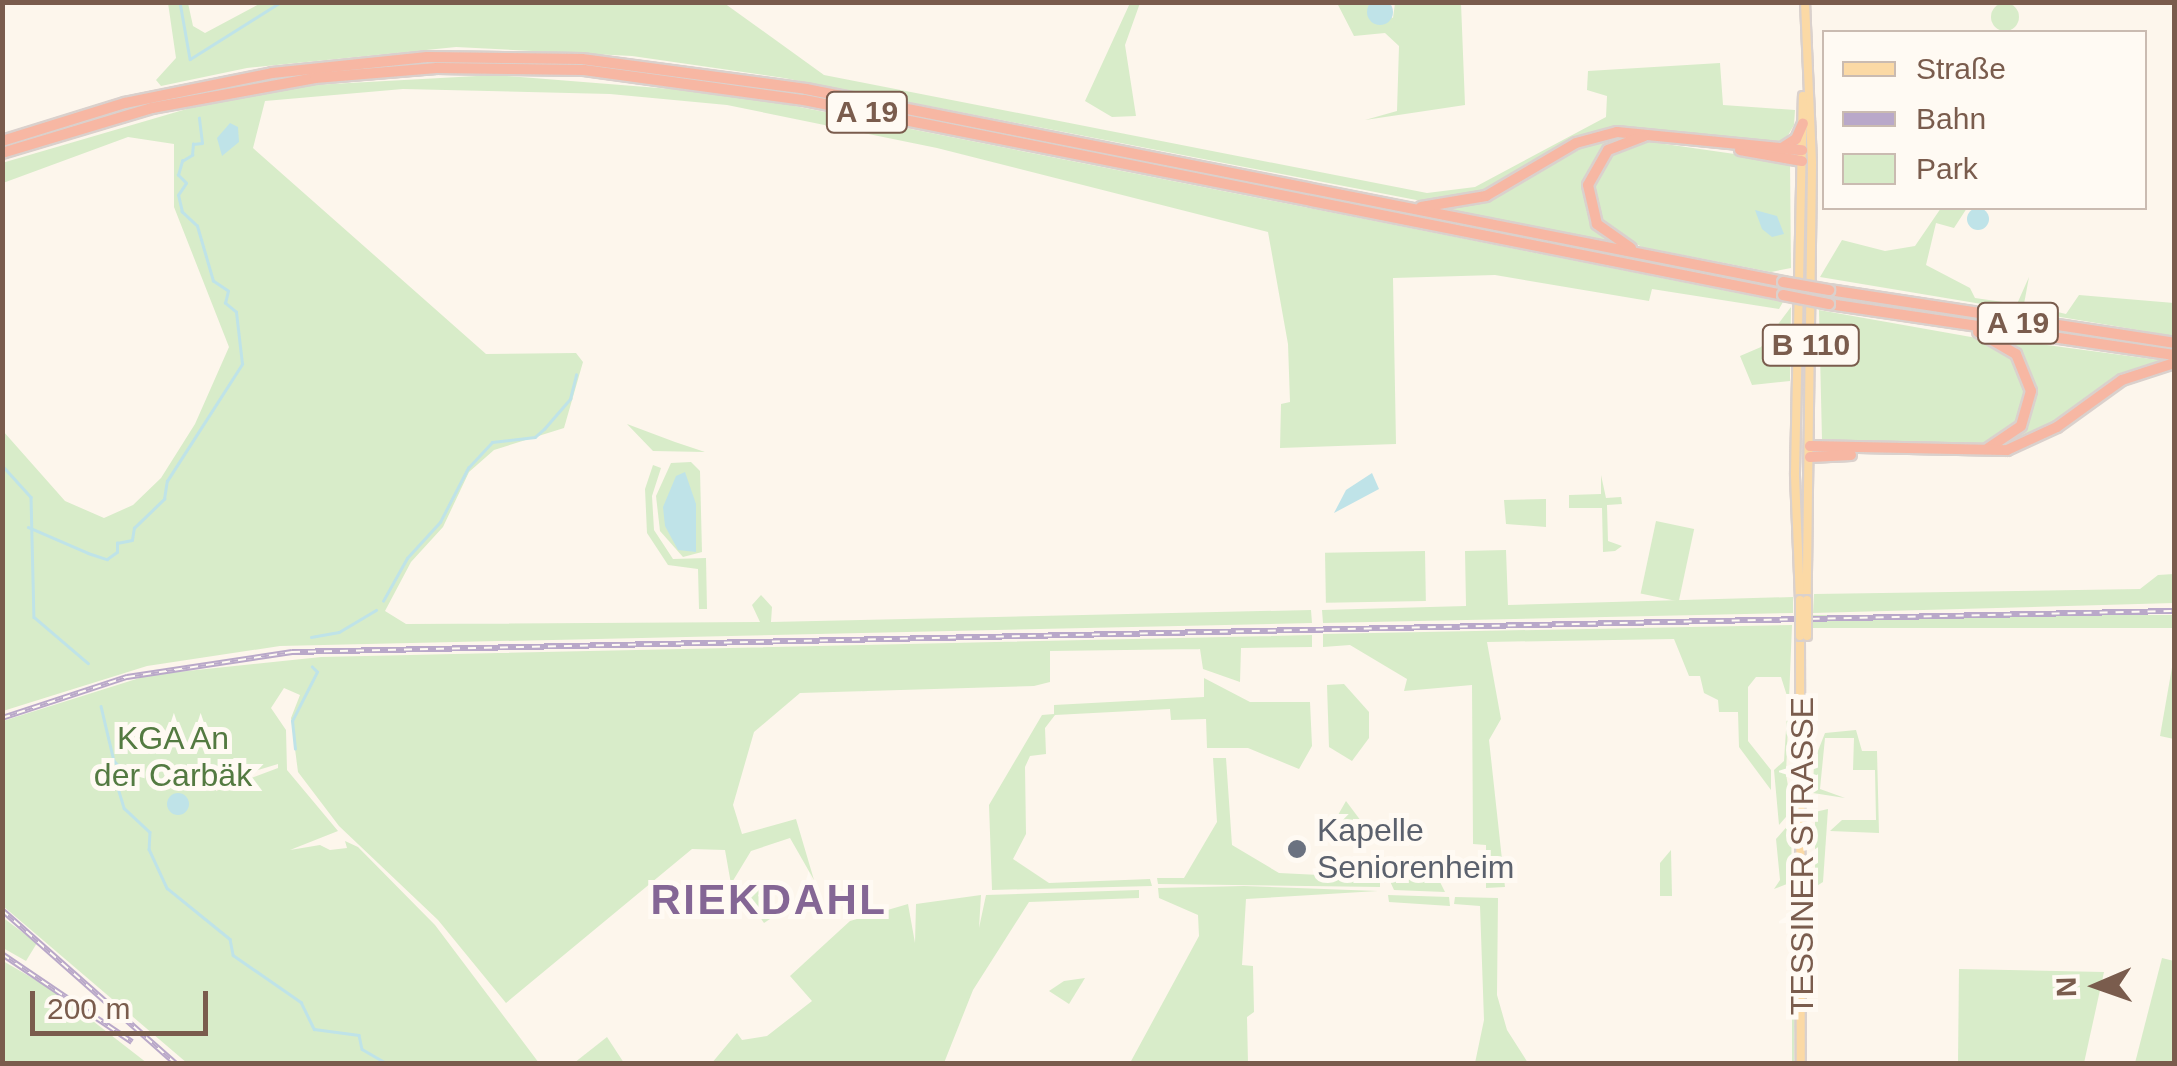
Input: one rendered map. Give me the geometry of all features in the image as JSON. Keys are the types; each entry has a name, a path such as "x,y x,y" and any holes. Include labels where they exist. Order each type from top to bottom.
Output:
{"highway":[{"name":"A 19","path":"2,141 125,103 286,71 427,57 582,59 806,89 1782,282 2174,343"},
{"name":"A 19","path":"2,153 152,108 314,78 437,68 584,70 804,100 1828,304 2174,355"},
{"path":"1780,148 1796,140 1802,123"},
{"path":"1410,208 1486,196 1561,151 1607,133 1780,148 1807,157"},
{"path":"1645,255 1604,233 1589,206 1594,167 1614,145 1644,136 1807,157"},
{"path":"1963,454 2012,436 2027,414 2031,391 2016,354 1968,327"},
{"path":"1806,449 1963,454 2021,446 2122,380 2174,363"}],"main road":[{"name":"B 110","path":"1804,2 1807,157"},
{"name":"B 110","path":"1805,87 1802,123 1807,157"},
{"name":"TESSINER STRASSE","path":"1801,1064 1807,157"},
{"name":"TESSINER STRASSE","path":"1804,600 1796,456 1806,449"}],"green space":[{"path":"168,3 188,3 193,26 205,33 261,3 724,3 824,75 1427,193 1475,187 1606,117 1607,96 1587,90 1588,71 1720,63 1723,105 1795,110 1794,125 1783,144 1761,145 1609,130 1479,196 1432,203 784,78 632,56 456,47 247,68 161,86 156,80 176,58"},
{"path":"1130,3 1140,3 1125,45 1136,116 1112,117 1085,101"},
{"path":"1337,3 1366,3 1393,18 1395,3 1461,3 1465,105 1365,120 1397,111 1399,46 1385,33 1354,36"},
{"path":"2000,4 2010,4 2018,12 2018,22 2010,30 2000,30 1992,22 1992,12"},
{"path":"495,75 734,94 1783,302 1779,309 1652,289 1649,301 1495,275 1393,278 1396,444 1280,448 1281,404 1290,402 1288,344 1268,232 937,148 727,105 610,94 403,89 265,101 253,148 486,354 576,353 583,362 564,428 494,450 469,472 443,527 411,562 385,611 406,624 760,622 752,605 761,595 772,607 771,622 1311,610 1312,623 280,646 147,666 3,711 3,431 65,501 104,518 133,505 161,478 195,424 229,347 174,207 174,144 128,137 3,183 2,163 214,101 313,85"},
{"path":"1629,136 1598,155 1585,186 1589,215 1611,242 1441,208 1490,197 1603,137"},
{"path":"1637,140 1790,162 1791,268 1771,272 1642,247 1601,225 1591,190 1607,154"},
{"path":"1940,210 1966,210 1954,228 1936,223 1926,265 1970,288 1975,298 2017,304 2029,277 2024,304 2066,314 2079,295 2174,303 2174,336 1820,277 1842,240 1885,251 1915,246"},
{"path":"1791,307 1790,381 1752,385 1740,356 1761,347"},
{"path":"1819,310 1988,340 2017,361 2028,389 2019,424 1993,443 1973,449 1822,440"},
{"path":"2002,339 2166,362 2125,375 2049,429 2000,447 2023,428 2034,400 2029,368"},
{"path":"627,424 675,442 705,452 653,451"},
{"path":"691,462 700,471 702,552 683,557 660,531 656,496 671,463"},
{"path":"653,465 661,468 652,496 654,530 673,559 706,558 707,609 699,609 698,569 668,565 647,533 645,489"},
{"path":"1601,475 1606,498 1621,497 1622,504 1607,505 1608,541 1622,546 1615,551 1603,552 1602,508 1569,508 1569,495 1601,494"},
{"path":"1546,499 1546,527 1506,524 1504,500"},
{"path":"1656,521 1694,529 1679,601 1641,593"},
{"path":"1506,550 1508,605 1793,597 1793,613 1323,623 1322,610 1466,606 1465,551"},
{"path":"1425,551 1426,601 1326,603 1325,553"},
{"path":"2174,574 2174,603 1813,613 1814,594 2140,589 2158,575"},
{"path":"1813,615 2174,615 2174,628 1813,628"},
{"path":"1792,625 1786,774 1792,810 1779,825 1774,770 1784,761 1788,699 1781,677 1756,677 1748,687 1748,741 1771,770 1771,790 1739,747 1738,712 1719,712 1718,700 1704,693 1700,676 1689,676 1674,639 1487,642 1501,719 1489,740 1505,887 1486,888 1486,845 1473,844 1472,685 1404,691 1407,679 1350,645 1323,647 1323,634"},
{"name":"KGA An der Carbäk","path":"1312,635 1312,647 1241,648 1240,682 1203,669 1200,649 1050,651 1050,682 1034,686 800,693 754,732 733,805 742,834 796,819 814,880 790,838 751,851 731,884 725,850 692,849 506,1003 438,920 339,826 298,772 291,718 300,695 284,688 271,708 286,730 287,770 338,831 290,850 320,845 330,850 347,848 345,841 358,847 435,925 539,1063 187,1063 3,906 3,721 149,675 321,657","holes":["278,764 278,768 216,791 215,783"]},
{"path":"2174,656 2174,739 2160,736"},
{"path":"1204,678 1250,702 1310,702 1312,746 1299,769 1248,748 1207,748 1206,719 1171,720 1170,709 1055,715 1045,728 1046,754 1030,756 1025,767 1026,834 1013,859 1049,883 1150,879 1152,886 992,890 989,805 1042,715 1054,714 1054,705 1204,697"},
{"path":"1344,684 1369,712 1369,738 1352,761 1329,747 1327,685"},
{"path":"1856,730 1862,751 1877,751 1879,833 1830,831 1842,820 1876,820 1875,770 1853,770 1854,738 1825,738 1820,789 1845,798 1813,793 1814,761 1825,733"},
{"path":"1213,758 1226,758 1232,845 1279,873 1380,878 1380,887 1158,884 1157,878 1184,878 1217,822"},
{"path":"1346,801 1361,821 1361,843 1344,844 1343,827 1334,822"},
{"path":"1828,809 1823,882 1815,887 1815,812"},
{"path":"1791,822 1792,882 1774,889 1780,880 1776,839"},
{"path":"1671,850 1672,896 1660,896 1660,863"},
{"path":"1436,874 1445,892 1394,890 1389,879 1427,880"},
{"path":"752,883 763,892 758,895 770,919 764,923 744,894"},
{"path":"1244,886 1378,891 1246,899 1242,965 1253,966 1254,1012 1247,1017 1248,1063 1130,1063 1199,936 1198,915 1159,898 1158,888"},
{"path":"1139,890 1139,898 1029,902 973,990 944,1063 711,1064 737,1033 742,1040 767,1036 812,1001 790,976 850,921 908,904 915,943 916,904 981,895 979,928 986,895"},
{"path":"1388,895 1449,897 1450,906 1389,902"},
{"path":"1455,897 1498,898 1497,995 1507,1030 1528,1063 1475,1063 1484,1020 1480,906 1454,904"},
{"path":"1792,908 1796,908 1794,1064 1792,1063"},
{"path":"2,917 37,943 26,961 3,948"},
{"path":"2162,958 2174,961 2174,1063 2135,1063"},
{"path":"3,961 53,990 147,1063 3,1063"},
{"path":"1959,969 2104,972 2084,1063 1958,1063"},
{"path":"1085,978 1069,1004 1049,991 1064,981"},
{"path":"607,1037 624,1063 574,1063"}],"water":[{"path":"1380,-1 1389,3 1393,12 1389,21 1380,25 1371,21 1367,12 1371,3"},
{"path":"230,123 238,127 239,142 222,156 217,138"},
{"path":"1755,210 1777,216 1784,234 1772,237 1762,229"},
{"path":"1984,210 1988,215 1986,227 1970,227 1970,211"},
{"path":"685,472 696,504 696,552 678,550 665,526 663,507 676,476"},
{"path":"1372,473 1379,489 1334,513 1346,490"},
{"path":"174,793 182,793 189,804 182,815 174,815 167,808 167,800"}],"waterway":[{"path":"180,2 190,59 281,2"},
{"path":"28,527 107,559 117,552 117,543 132,540 134,528 164,499 167,481 242,364 236,312 225,303 228,291 213,281 197,226 182,212 178,195 186,183 178,175 182,161 192,155 193,144 202,143 199,118"},
{"path":"383,601 407,558 440,522 468,468 492,442 535,437 570,399 576,375"},
{"path":"2,465 31,497 34,617 88,663"},
{"path":"311,637 339,632 376,610"},
{"path":"295,749 292,721 317,672 312,667"},
{"path":"101,706 114,761 125,772 118,788 124,808 150,832 149,849 167,888 230,939 233,955 301,1002 314,1029 359,1035 362,1049 388,1064"}],"railway":[{"path":"2,718 127,677 292,652 2174,611"},
{"path":"2,910 176,1064"},
{"path":"2,954 132,1042"}],"place":[{"name":"Kapelle Seniorenheim","path":"1297,849"}],"district":[{"name":"RIEKDAHL","path":"769,900"}]}
